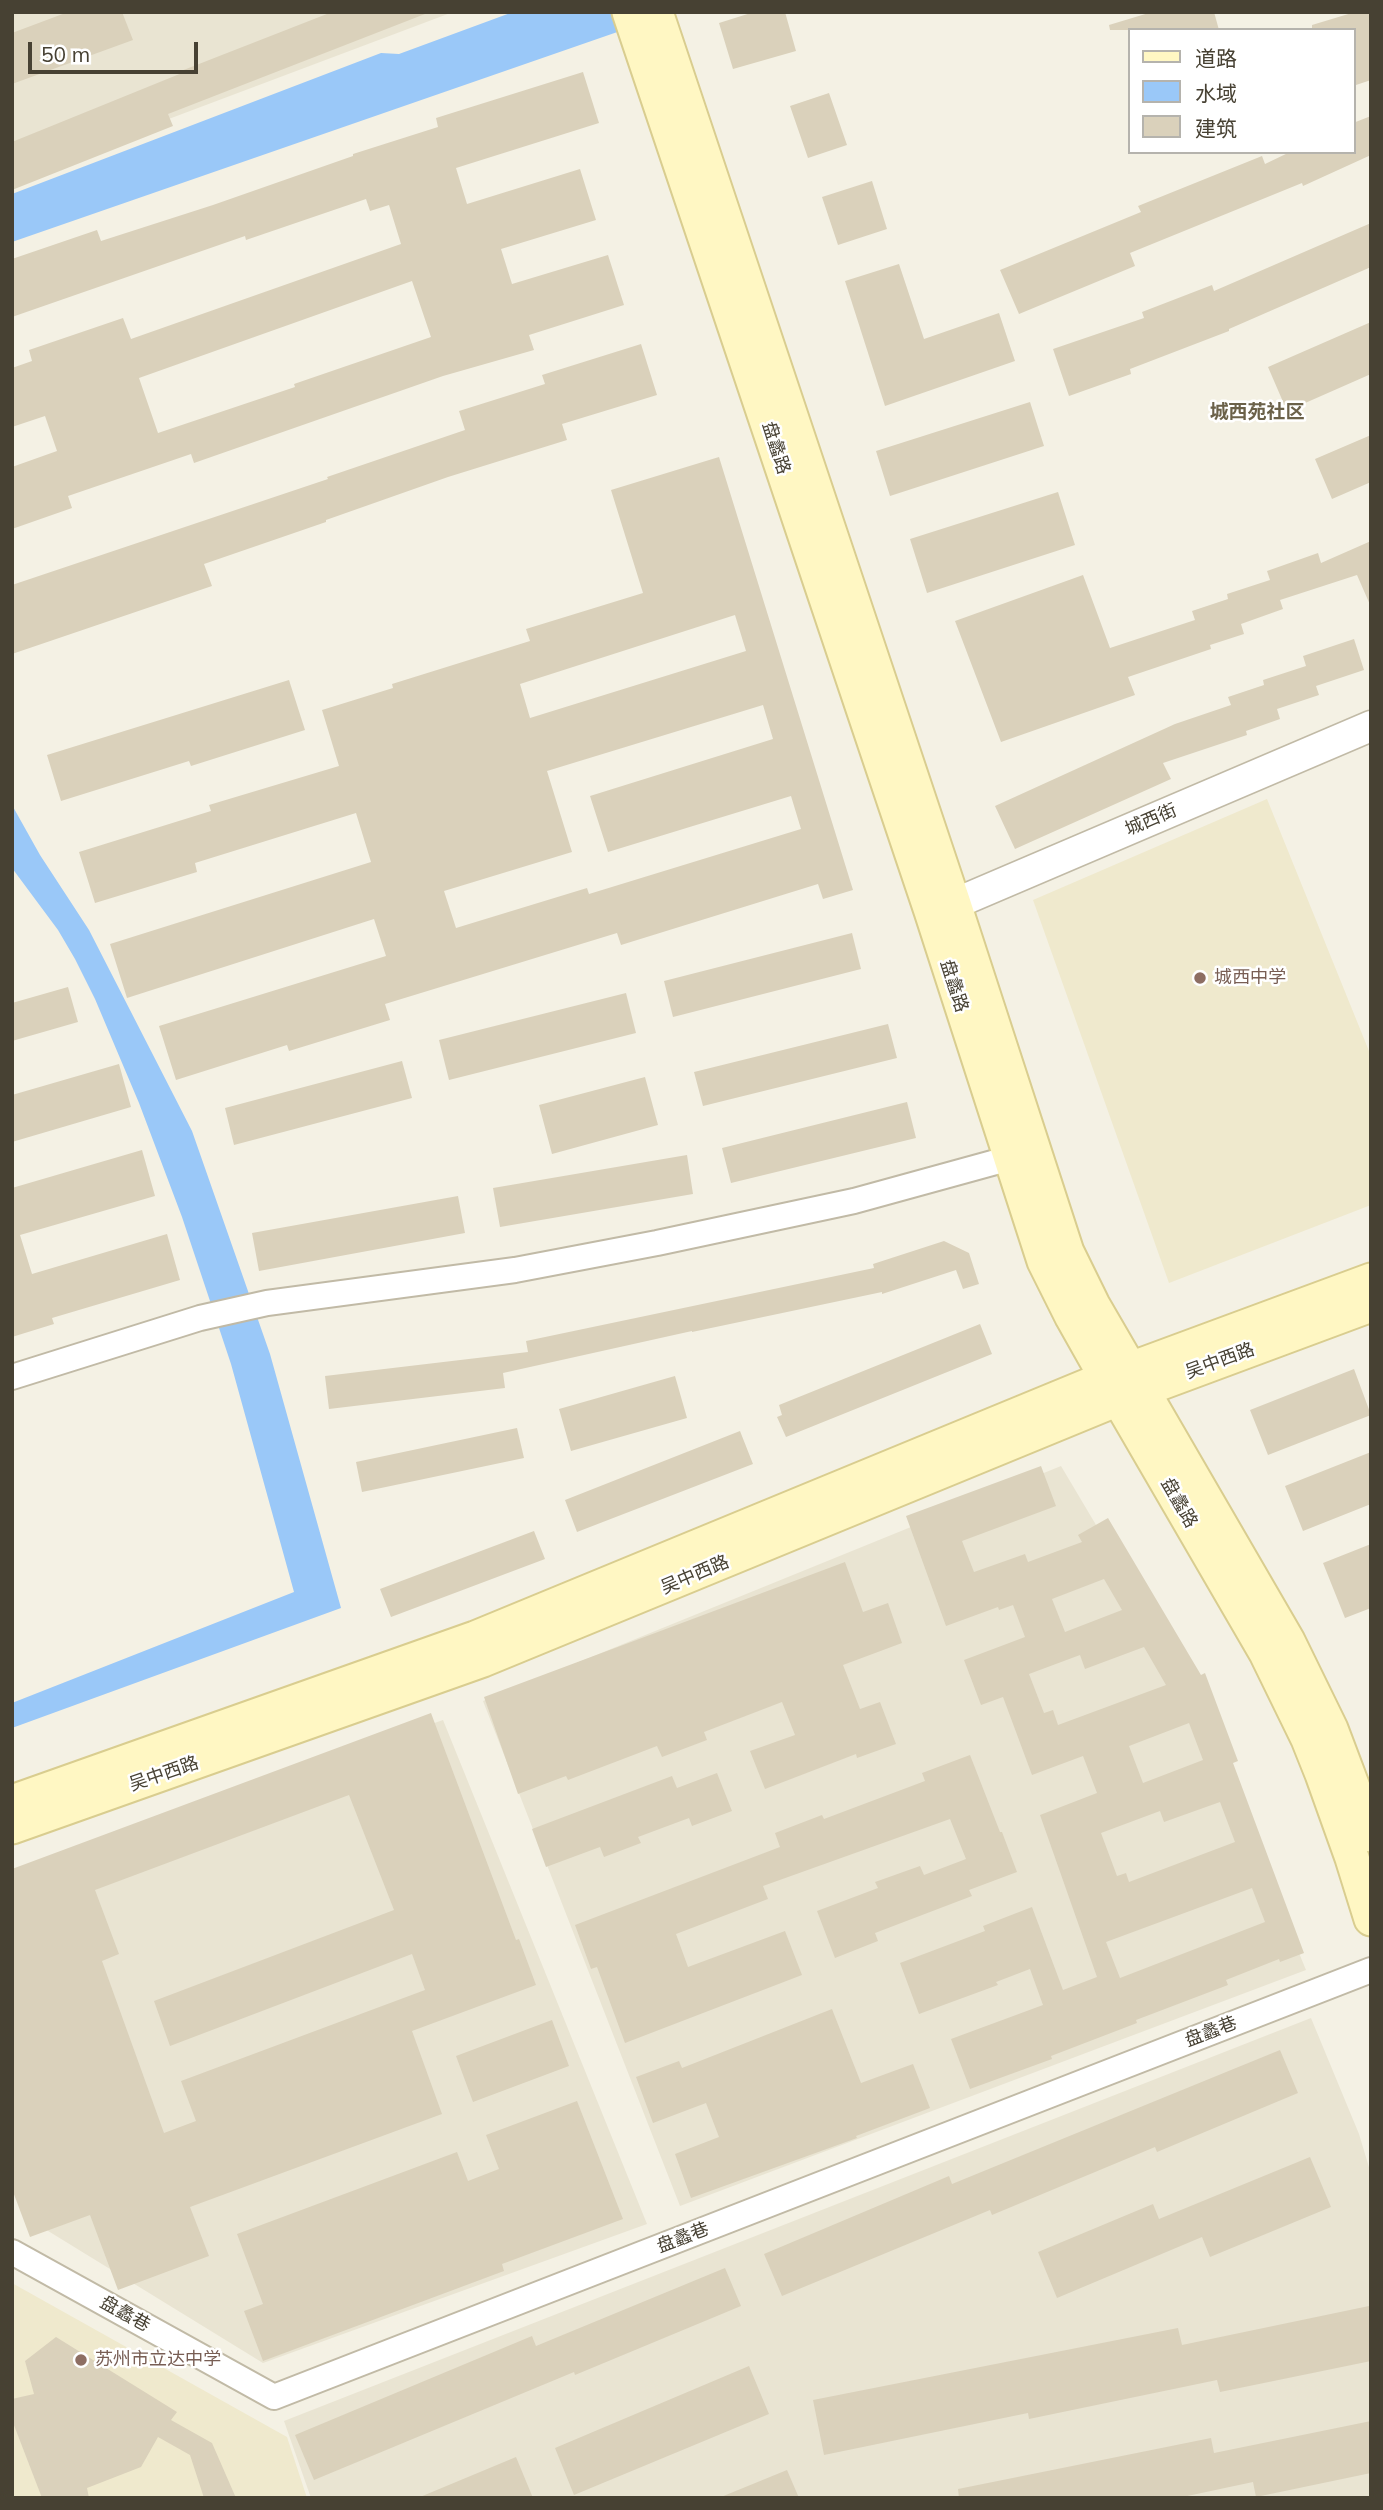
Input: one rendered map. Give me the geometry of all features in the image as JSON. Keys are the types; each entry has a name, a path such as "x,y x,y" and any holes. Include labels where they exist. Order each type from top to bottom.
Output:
{"main road":[{"name":"盘蠡路","path":"628,12 668,85"},
{"name":"盘蠡路","path":"656,12 668,85 942,907 1021,1156 1093,1305 1124,1384 1308,1739 1371,1919"},
{"name":"吴中西路","path":"12,1827 496,1656 1371,1280"},
{"name":"吴中西路","path":"12,1802 475,1638 1124,1384 1371,1305"},
{"name":"盘蠡路","path":"1124,1384 1288,1641 1331,1730 1371,1835"}],"street":[{"name":"城西街","path":"942,907 1371,726"},
{"path":"12,1377 200,1318 267,1303 514,1270 657,1243 854,1201 1021,1156"},
{"name":"盘蠡巷","path":"12,2252 274,2397 1371,1970"}],"shaded area":[{"path":"12,12 453,12 12,178"},
{"name":"城西中学","path":"1267,799 1371,1056 1371,1205 1169,1283 1033,900"},
{"path":"1061,1466 1184,1673 1306,1970 680,2206 483,1701"},
{"path":"443,1720 647,2224 263,2363 27,2218 12,1872"},
{"path":"1311,2018 1359,2134 1371,2174 1371,2498 311,2498 284,2421"},
{"name":"苏州市立达中学","path":"12,2283 287,2437 307,2498 12,2498"}],"water":[{"path":"513,12 675,12 12,242 12,194 381,53 399,54"},
{"path":"12,805 40,855 89,930 192,1131 270,1354 341,1608 12,1728 12,1703 294,1592 231,1364 182,1217 139,1103 75,959 58,930 12,868"}],"building":[{"path":"68,12 122,12 133,40 12,84 12,33"},
{"path":"332,12 425,14 168,114 173,126 12,190 12,142 182,73 181,71"},
{"path":"754,12 785,12 796,51 733,69 719,23"},
{"path":"1152,12 1214,12 1218,28 1110,30 1109,25"},
{"path":"1355,12 1371,12 1371,80 1355,85 1355,28 1312,28 1312,25"},
{"path":"583,72 599,123 456,168 467,204 580,169 596,220 501,249 512,284 608,255 624,305 529,335 534,350 443,376 194,463 191,454 68,496 72,508 12,529 12,467 57,451 45,416 12,427 12,368 32,361 29,350 123,318 131,339 401,244 389,205 370,211 366,199 246,240 245,236 12,317 12,259 97,230 101,241 213,205 353,154 438,127 436,118","holes":["412,281 431,337 158,433 139,378"]},
{"path":"829,93 847,145 808,158 790,106"},
{"path":"1371,116 1371,155 1303,186 1302,183 1130,253 1135,266 1019,314 1000,270 1141,212 1138,206 1262,156 1265,164 1286,154 1355,154 1355,122"},
{"path":"872,181 887,229 838,245 822,197"},
{"path":"1371,223 1371,267 1229,331 1130,369 1131,374 1069,396 1053,349 1144,318 1142,312 1212,285 1214,291"},
{"path":"899,264 924,339 999,313 1015,361 885,406 845,281"},
{"path":"1371,322 1371,374 1287,411 1268,367"},
{"path":"641,344 657,395 562,424 567,440 448,477 204,564 212,586 12,654 12,585 465,430 459,411 545,384 542,375"},
{"path":"1030,402 1044,446 890,496 876,451"},
{"path":"1371,435 1371,482 1332,499 1315,459"},
{"path":"719,457 853,890 823,899 818,884 621,945 617,933 385,1004 390,1020 289,1051 287,1045 176,1080 159,1026 386,956 374,919 127,998 110,944 371,862 356,813 195,863 197,872 95,903 79,852 211,811 209,805 339,766 322,710 393,688 392,684 530,641 526,629 643,593 611,490","holes":["735,615 746,651 530,718 520,684","763,705 773,739 590,796 608,852 791,796 801,829 589,894 587,888 456,928 444,891 572,852 547,771"]},
{"path":"1058,492 1075,545 927,593 910,539"},
{"path":"1371,541 1371,607 1357,575 1280,600 1283,609 1241,624 1244,634 1210,645 1211,649 1128,677 1135,695 1001,742 955,621 1083,575 1110,648 1195,620 1192,611 1228,599 1227,594 1270,580 1267,571 1318,553 1321,563"},
{"path":"1354,639 1364,670 1316,686 1319,695 1277,709 1280,719 1246,731 1247,735 1163,763 1171,779 1015,849 995,806 1175,724 1231,705 1228,697 1264,685 1263,680 1306,666 1303,656"},
{"path":"289,680 305,730 191,766 189,761 61,801 47,755"},
{"path":"852,933 861,969 673,1017 664,981"},
{"path":"68,987 78,1022 12,1041 12,1003"},
{"path":"626,993 636,1033 449,1080 439,1040"},
{"path":"888,1024 897,1058 703,1106 694,1072"},
{"path":"402,1061 412,1098 234,1145 225,1108"},
{"path":"119,1064 131,1107 12,1142 12,1095"},
{"path":"645,1077 658,1125 552,1154 539,1105"},
{"path":"907,1102 916,1138 731,1183 722,1148"},
{"path":"142,1150 155,1196 20,1235 32,1274 167,1234 180,1280 52,1318 54,1324 12,1337 12,1188"},
{"path":"687,1155 693,1194 500,1227 493,1188"},
{"path":"458,1196 465,1233 259,1271 252,1233"},
{"path":"944,1241 969,1253 979,1284 963,1289 956,1270 882,1294 692,1331 503,1373 505,1388 329,1409 325,1376 528,1352 526,1341 874,1268 873,1264"},
{"path":"980,1324 992,1354 786,1437 777,1417 782,1415 779,1405"},
{"path":"1354,1369 1371,1415 1268,1455 1250,1410"},
{"path":"675,1376 687,1418 571,1451 559,1409"},
{"path":"517,1428 524,1458 362,1492 356,1462"},
{"path":"740,1431 753,1464 577,1532 565,1500"},
{"path":"1371,1452 1371,1504 1303,1531 1285,1486"},
{"path":"1041,1466 1056,1506 962,1541 974,1572 1025,1554 1028,1562 1082,1542 1078,1535 1108,1518 1201,1675 1205,1673 1238,1761 1233,1763 1304,1953 1280,1962 1279,1959 1226,1980 1228,1985 1136,2020 1137,2023 1051,2056 1052,2059 970,2089 951,2039 1043,2005 1030,1969 996,1982 998,1985 919,2014 900,1963 985,1931 983,1926 1032,1907 1063,1990 1097,1977 1040,1815 1097,1793 1083,1756 1032,1775 1003,1697 981,1705 964,1660 1025,1637 1013,1605 999,1610 998,1607 946,1626 906,1516","holes":["1104,1579 1122,1610 1065,1632 1052,1599","1144,1647 1166,1685 1058,1725 1053,1710 1044,1713 1029,1674 1080,1655 1085,1669","1189,1723 1203,1760 1143,1783 1129,1746","1220,1802 1235,1842 1129,1882 1126,1873 1117,1876 1101,1833 1160,1811 1164,1822","1252,1888 1265,1922 1120,1978 1106,1942"]},
{"path":"534,1531 545,1559 391,1617 380,1589"},
{"path":"1371,1544 1371,1608 1345,1618 1323,1563"},
{"path":"845,1562 863,1612 888,1603 902,1643 843,1665 860,1709 880,1702 896,1744 857,1758 856,1754 765,1789 750,1751 795,1735 782,1702 704,1732 707,1740 662,1757 657,1746 568,1780 566,1776 518,1794 484,1697"},
{"path":"431,1713 516,1940 519,1939 536,1985 412,2031 442,2114 190,2207 209,2256 118,2290 90,2215 30,2237 12,2189 12,1869","holes":["349,1795 394,1910 154,2001 170,2046 412,1954 425,1990 181,2081 196,2121 164,2133 102,1961 119,1954 95,1890"]},
{"path":"970,1755 1017,1872 969,1890 972,1896 875,1933 878,1941 835,1958 817,1911 878,1888 875,1882 920,1866 924,1875 966,1859 950,1819 763,1886 768,1899 676,1934 688,1967 785,1931 802,1975 625,2043 597,1967 591,1969 575,1925 780,1847 775,1833 822,1815 824,1819 925,1781 922,1773"},
{"path":"717,1773 732,1811 692,1826 689,1818 638,1837 641,1843 604,1857 600,1847 546,1867 532,1829 672,1776 677,1788"},
{"path":"832,2009 861,2083 913,2064 930,2108 856,2136 857,2138 691,2198 675,2154 719,2137 706,2103 653,2123 636,2077 679,2061 682,2068"},
{"path":"552,2020 569,2066 473,2102 456,2056"},
{"path":"1280,2050 1298,2093 1157,2152 1155,2147 992,2215 990,2210 782,2296 764,2254 949,2176 952,2184"},
{"path":"577,2101 623,2219 502,2264 504,2271 263,2361 244,2311 263,2304 237,2234 457,2152 468,2181 499,2169 486,2135"},
{"path":"1310,2157 1331,2207 1210,2257 1202,2237 1057,2298 1038,2252 1153,2204 1159,2219"},
{"path":"725,2268 741,2306 314,2480 295,2435 532,2336 536,2346"},
{"path":"1369,2306 1371,2361 1220,2392 1217,2380 1029,2419 1028,2413 824,2455 813,2400 1178,2328 1182,2345"},
{"path":"56,2337 177,2412 171,2420 212,2443 236,2498 204,2498 190,2455 158,2437 141,2467 87,2488 89,2498 42,2498 12,2420 12,2399 34,2394 25,2361"},
{"path":"749,2366 769,2414 574,2495 555,2448"},
{"path":"1371,2421 1371,2473 1256,2497 1253,2482 1178,2498 959,2498 958,2489 1211,2438 1214,2453"},
{"path":"516,2457 533,2498 420,2498 420,2497"},
{"path":"787,2470 799,2498 721,2498 721,2497"}],"place":[{"name":"城西中学","path":"1200,978"},
{"name":"苏州市立达中学","path":"81,2360"}],"district":[{"name":"城西苑社区","path":"1257,412"}]}
